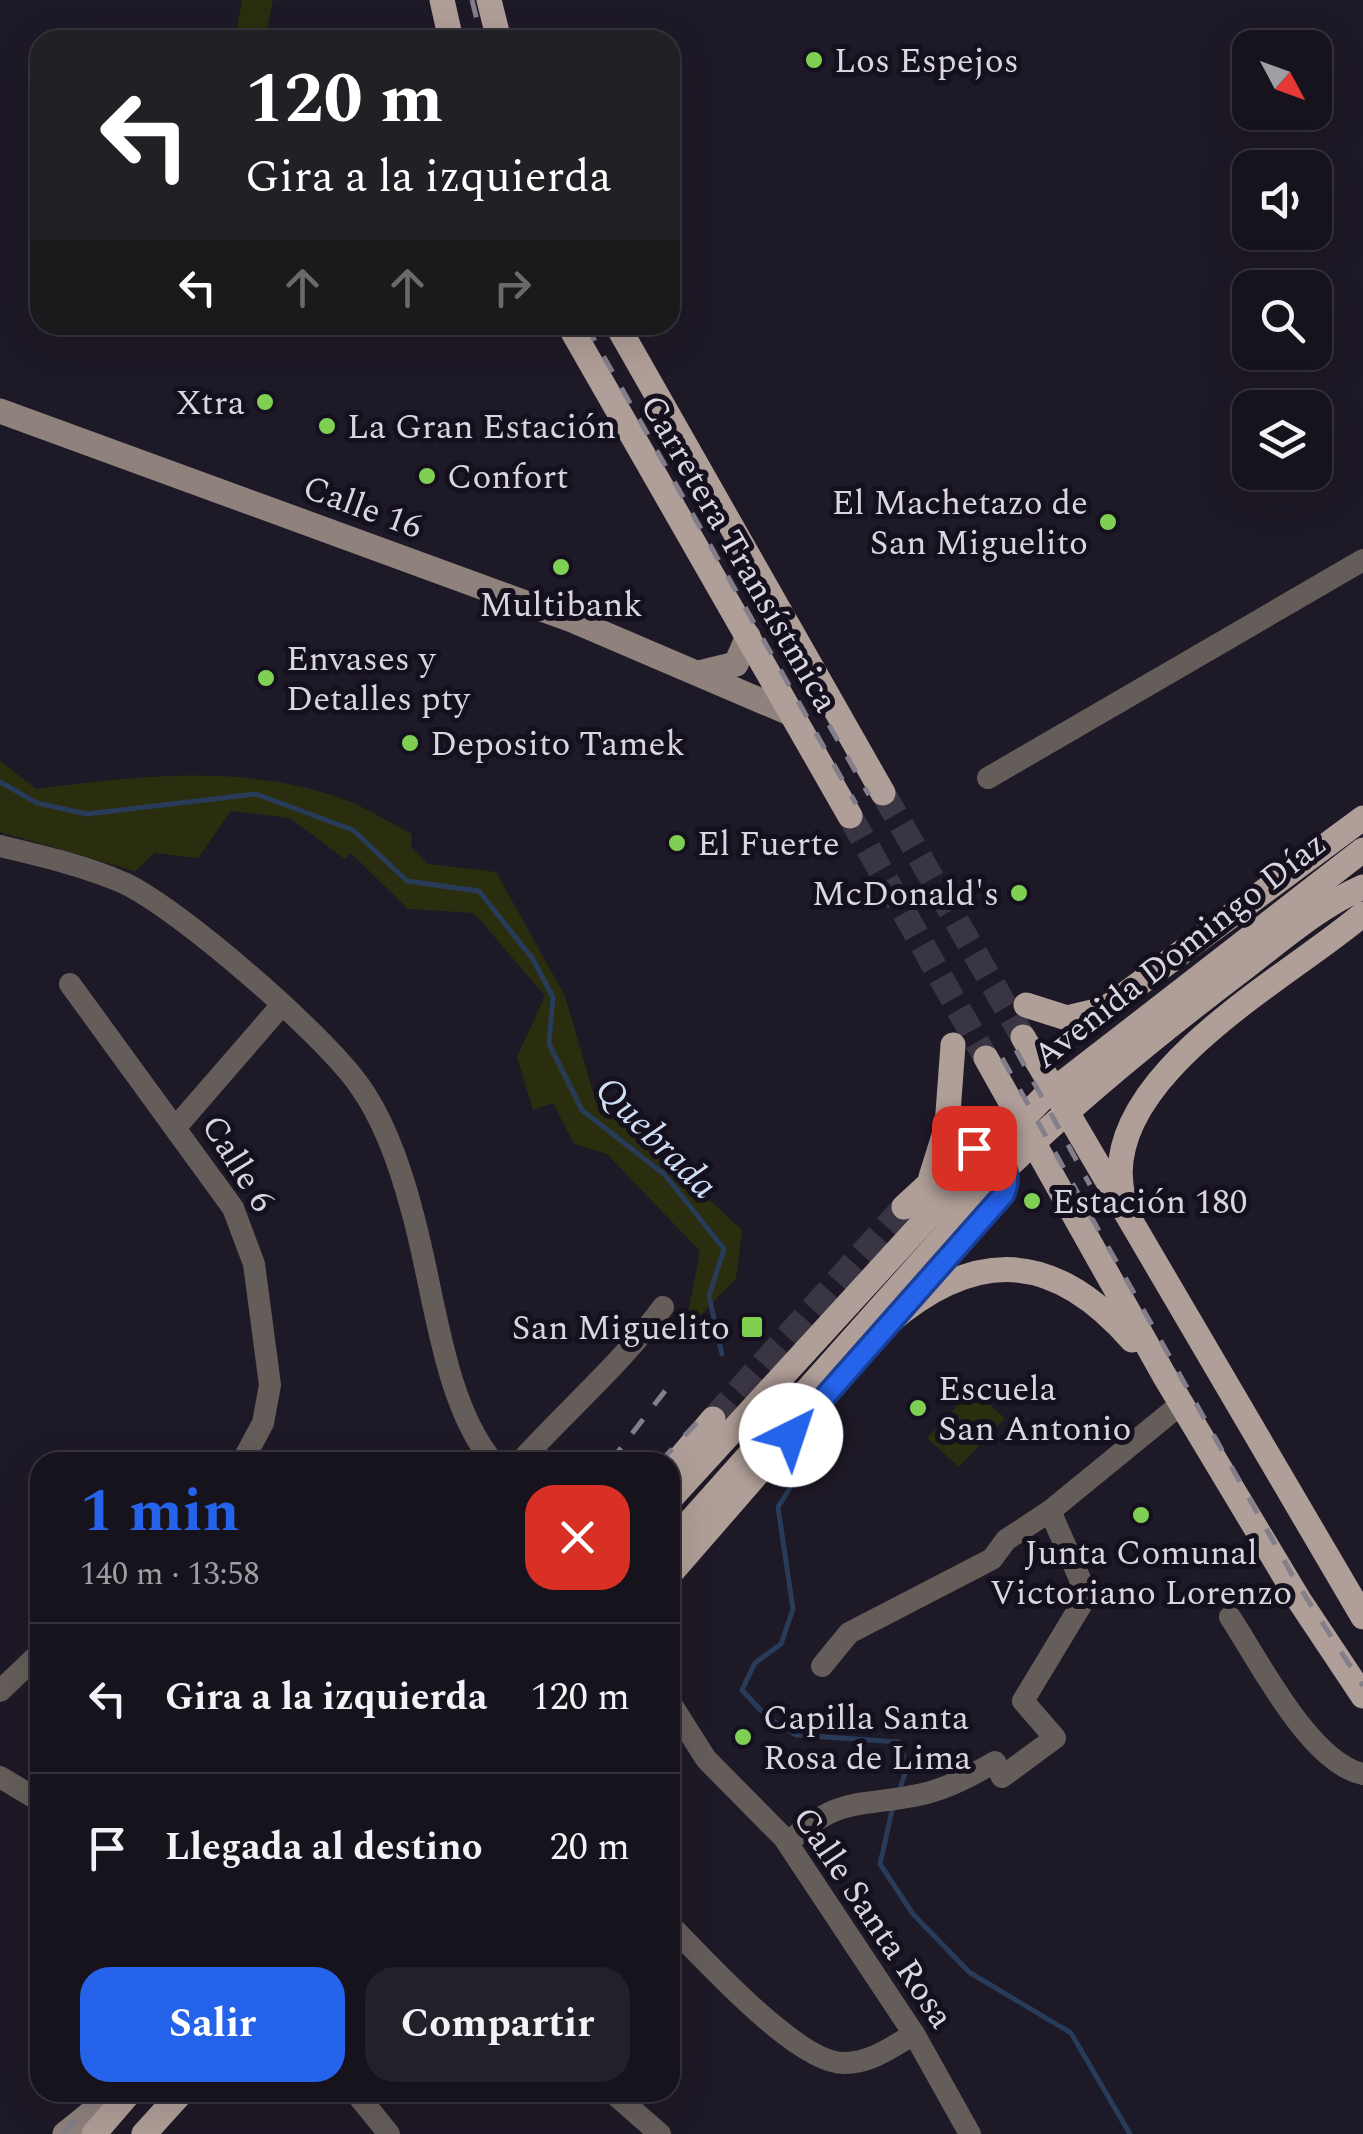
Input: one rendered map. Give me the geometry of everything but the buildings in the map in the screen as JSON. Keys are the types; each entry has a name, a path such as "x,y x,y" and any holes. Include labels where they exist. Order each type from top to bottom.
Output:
{"main road":[{"path":"442,0 449,30"},
{"path":"489,0 496,30"},
{"name":"Carretera Transístmica","path":"574,335 850,816"},
{"name":"Carretera Transístmica","path":"623,335 882,793"},
{"name":"Calle 16","path":"0,411 572,620 792,714"},
{"path":"699,673 736,664 748,636"},
{"path":"1026,1005 1048,1015 1077,1017 1105,1009 1363,818"},
{"name":"Avenida Domingo Díaz","path":"680,1488 950,1192 1042,1099 1363,850"},
{"name":"Avenida Domingo Díaz","path":"680,1533 996,1178 1050,1125 1199,1002 1319,912 1363,888"},
{"path":"1131,1224 1122,1194 1120,1148 1144,1106 1192,1042 1363,914"},
{"path":"1129,994 1123,1024 1142,1048 1157,1051 1192,1042"},
{"path":"1023,1037 1363,1617"},
{"path":"930,1181 949,1113 952,1045"},
{"path":"986,1058 1181,1404 1299,1600 1363,1696"},
{"path":"680,1562 1004,1194 1009,1181 1000,1161 988,1151 974,1148 960,1154 904,1206"},
{"path":"887,1324 920,1295 956,1277 990,1269 1033,1272 1087,1296 1164,1375"},
{"path":"680,1458 713,1419"},
{"path":"65,2134 105,2102"},
{"path":"94,2134 121,2102"},
{"path":"144,2134 173,2102"}],"street":[{"path":"988,778 1363,560"},
{"path":"0,846 90,870 160,904 334,1055 376,1112 412,1211 458,1391 486,1452"},
{"name":"Calle 6","path":"70,984 233,1208 254,1264 270,1385 263,1423 247,1452"},
{"path":"176,1127 280,1007"},
{"path":"529,1452 577,1399 630,1353 662,1307"},
{"path":"822,1666 849,1633 992,1559 1006,1540 1050,1511 1181,1404"},
{"path":"788,1844 810,1822 841,1806 909,1796 960,1781 995,1762 1002,1777 1054,1738 1023,1701 1080,1605 1080,1579 1050,1511"},
{"path":"1230,1617 1303,1728 1345,1766 1363,1774"},
{"path":"0,1691 30,1662"},
{"name":"Calle Santa Rosa","path":"680,1718 706,1759 788,1844 914,2034 970,2134"},
{"path":"0,1777 30,1795"},
{"path":"680,1935 739,1996 812,2053 838,2064 866,2062 914,2034"},
{"path":"363,2102 389,2134"},
{"path":"623,2102 660,2134"}],"green space":[{"path":"242,0 273,0 267,30 237,30"},
{"path":"0,761 36,789 190,776 267,780 306,788 343,799 412,834 411,847 428,864 496,872 565,996 593,1092 742,1230 736,1279 685,1331 700,1251 607,1154 574,1144 553,1103 533,1110 517,1057 545,996 474,913 408,909 351,853 345,859 290,818 231,811 198,858 155,853 135,871 0,832"},
{"path":"972,1390 1005,1418 959,1467 927,1438"}],"waterway":[{"name":"Quebrada","path":"0,782 37,803 87,814 256,794 353,830 407,881 479,891 532,958 553,997 549,1044 582,1110 665,1175 724,1249 709,1296 722,1354"},
{"name":"Quebrada","path":"798,1446 802,1469 778,1507 793,1609 781,1644 755,1663 742,1690 767,1717 796,1735 899,1742 907,1768 899,1791"},
{"name":"Quebrada","path":"893,1806 880,1864 913,1914 969,1972 1071,2033 1130,2134"}],"tunnel":[{"path":"883,793 1023,1037"},
{"path":"850,816 986,1058"},
{"path":"713,1419 904,1207"}],"railway":[{"path":"472,0 480,30"},
{"path":"592,335 856,804"},
{"path":"763,607 801,677"},
{"path":"829,725 869,795"},
{"path":"1016,1050 1090,1185"},
{"path":"1002,1058 1295,1580 1363,1686"},
{"path":"618,1452 672,1382"},
{"path":"669,1452 706,1413"},
{"path":"63,2134 90,2102"}],"place":[{"name":"Los Espejos","path":"814,60"},
{"name":"Xtra","path":"265,402"},
{"name":"La Gran Estación","path":"327,426"},
{"name":"Confort","path":"427,476"},
{"name":"El Machetazo de San Miguelito","path":"1108,522"},
{"name":"Multibank","path":"561,567"},
{"name":"Envases y Detalles pty","path":"266,678"},
{"name":"Deposito Tamek","path":"410,743"},
{"name":"El Fuerte","path":"677,843"},
{"name":"McDonald's","path":"1019,893"},
{"name":"Estación 180","path":"1032,1201"},
{"name":"San Miguelito","path":"752,1327"},
{"name":"Escuela San Antonio","path":"918,1408"},
{"name":"Junta Comunal Victoriano Lorenzo","path":"1141,1515"},
{"name":"Capilla Santa Rosa de Lima","path":"743,1737"}],"route":[{"path":"791,1435 1004,1194 1009,1181 1005,1168 988,1151 974,1148"}]}
